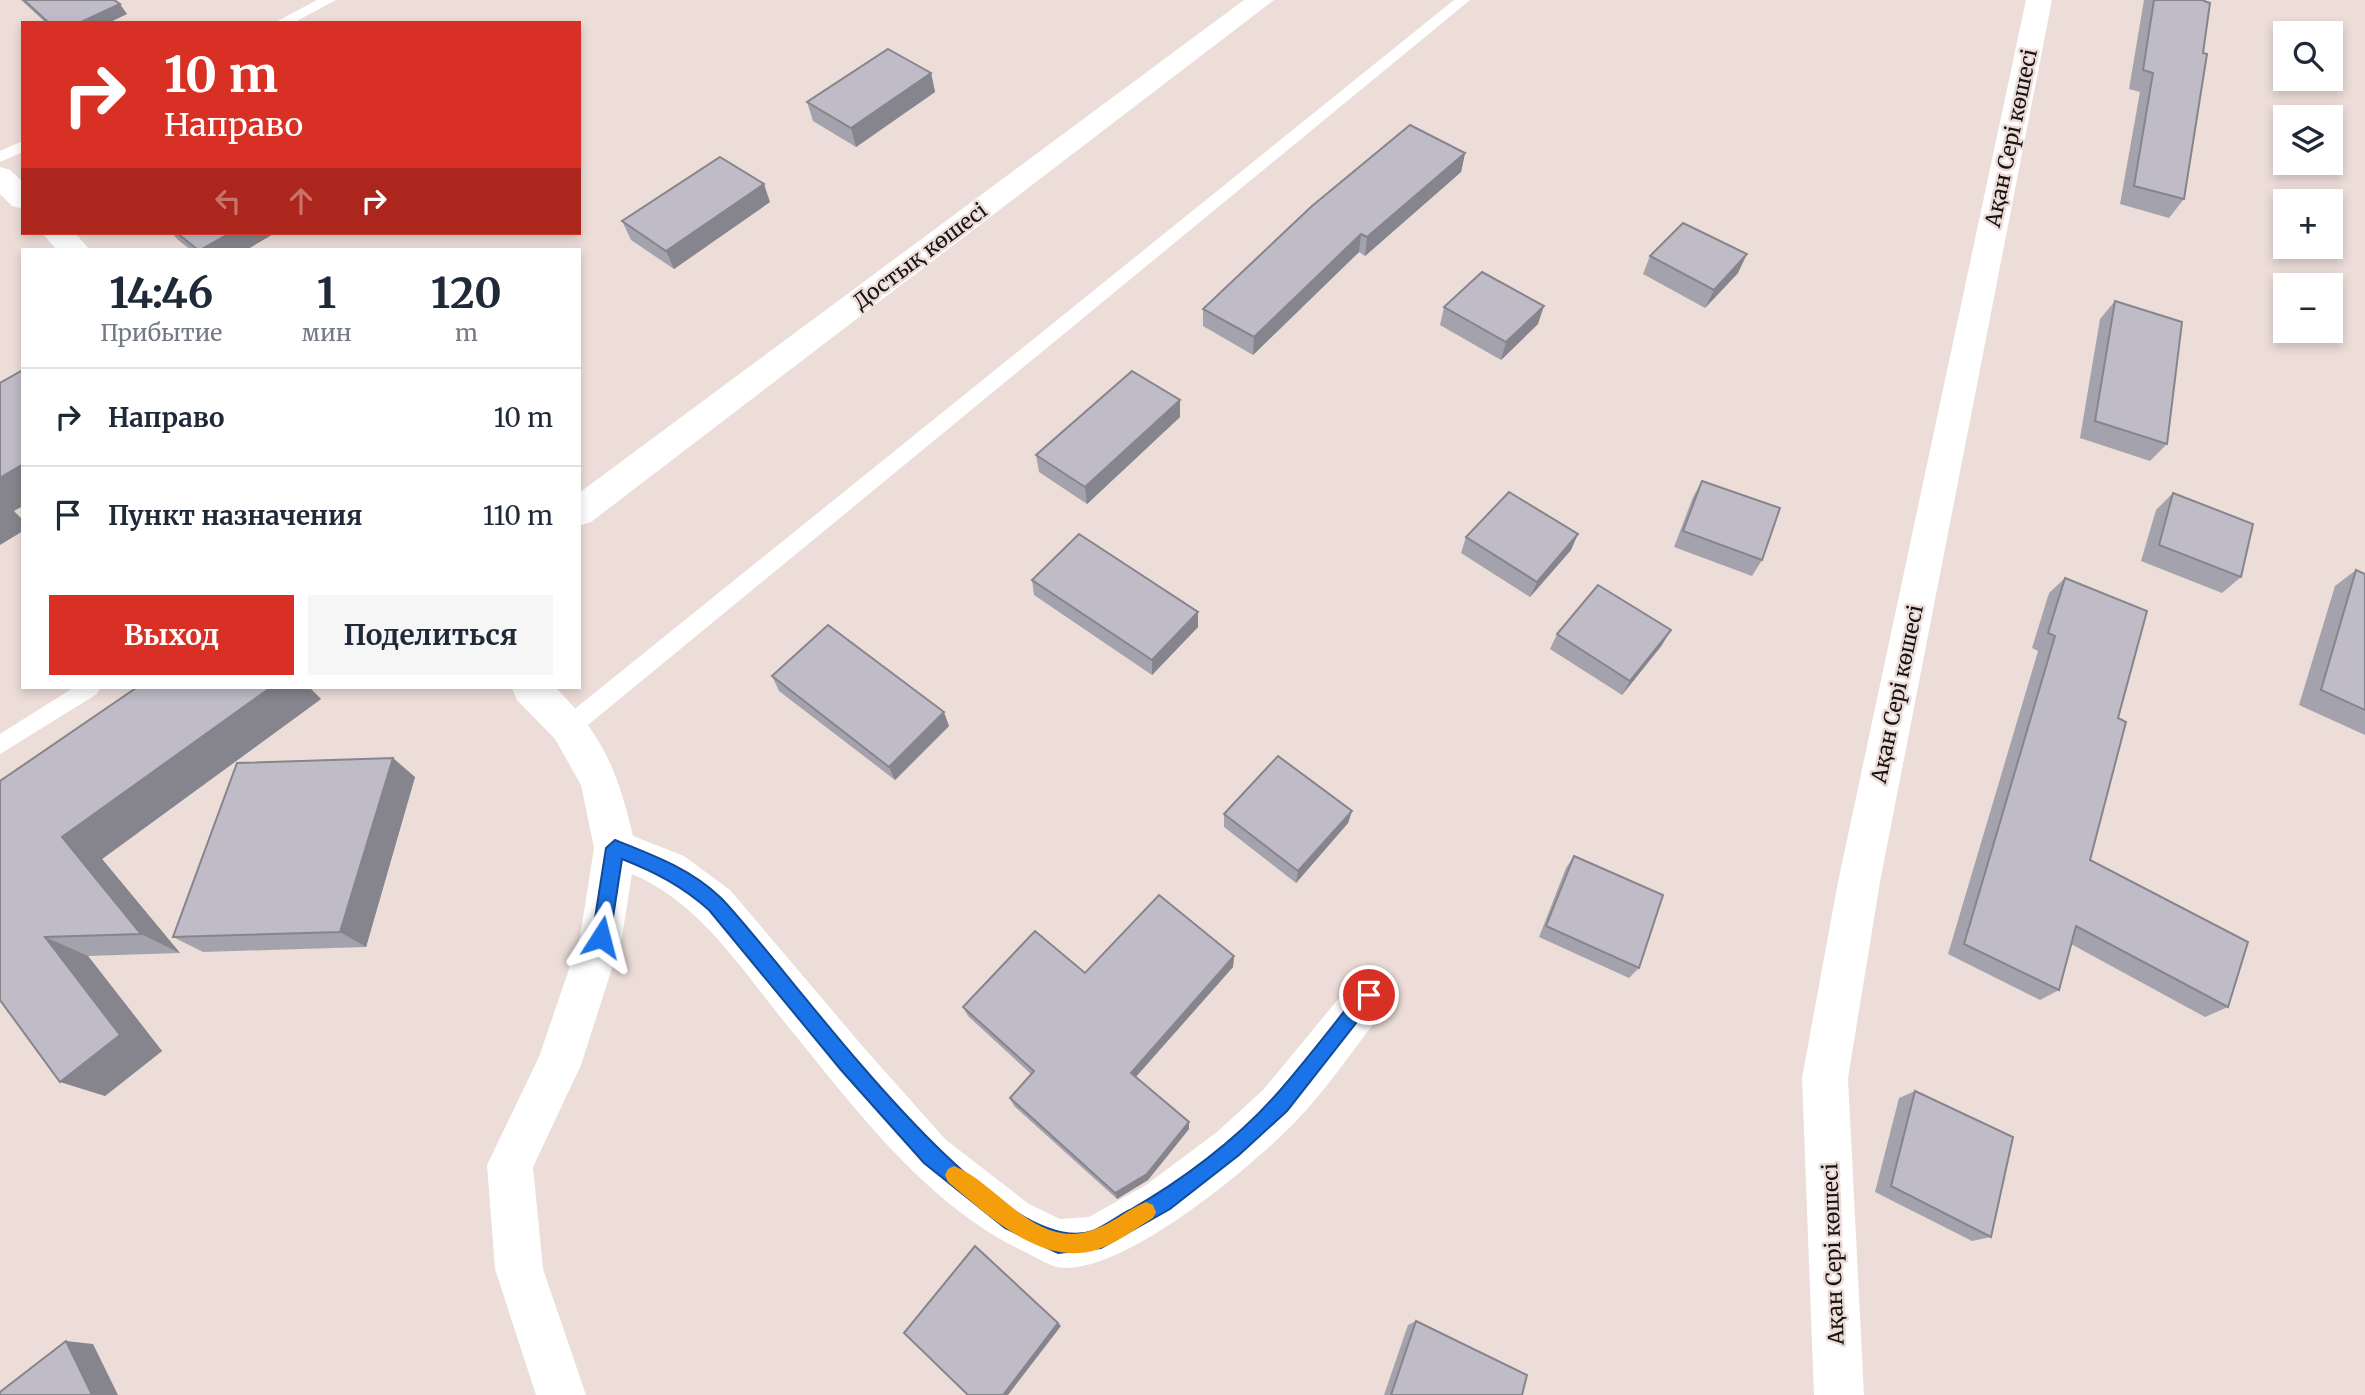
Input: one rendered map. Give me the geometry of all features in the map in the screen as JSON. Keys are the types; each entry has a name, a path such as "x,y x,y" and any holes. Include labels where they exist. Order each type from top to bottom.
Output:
{"street":[{"name":"Достық көшесі","path":"581,510 1261,0"},
{"name":"Ақан Сері көшесі","path":"1839,1395 1825,1078 1862,868 2039,0"},
{"path":"0,177 21,197"},
{"path":"59,235 73,248"},
{"path":"532,689 569,727 600,782 615,848 597,950 559,1065 510,1165 519,1269 561,1395"},
{"path":"615,848 670,870 715,904 848,1064 930,1156 1012,1221 1058,1243 1094,1241 1163,1202 1233,1148 1280,1105 1369,995"}],"lane":[{"path":"285,21 328,0"},
{"path":"569,727 1463,0"},
{"path":"0,157 21,147"},
{"path":"0,745 88,689"}],"building":[{"path":"24,0 114,0 120,4 83,21 47,21"},
{"path":"2154,0 2204,0 2210,3 2203,53 2207,54 2184,199 2134,186 2153,73 2143,70"},
{"path":"888,49 931,73 851,128 807,102"},
{"path":"1410,125 1465,153 1367,237 1361,234 1254,337 1203,309 1312,206"},
{"path":"720,157 764,184 666,251 622,221"},
{"path":"1683,223 1747,254 1714,290 1650,256"},
{"path":"179,235 226,235 204,248 196,248"},
{"path":"1482,272 1544,306 1506,342 1444,307"},
{"path":"2115,301 2182,322 2167,444 2095,421"},
{"path":"21,371 21,465 0,478 0,383"},
{"path":"1132,371 1180,400 1085,487 1036,455"},
{"path":"1702,481 1780,508 1762,560 1683,531"},
{"path":"1509,492 1578,534 1537,582 1466,537"},
{"path":"2173,493 2253,524 2241,577 2159,545"},
{"path":"1079,534 1198,612 1152,660 1032,580"},
{"path":"2356,570 2365,574 2365,710 2321,690"},
{"path":"2065,578 2147,611 2118,718 2126,722 2090,860 2248,942 2228,1007 2076,926 2059,990 1964,944 2055,636 2048,633"},
{"path":"1598,585 1671,630 1630,681 1557,634"},
{"path":"828,625 944,712 889,767 772,676"},
{"path":"135,689 269,689 62,837 141,934 45,937 120,1035 60,1082 0,1000 0,781"},
{"path":"1278,756 1352,811 1298,871 1224,814"},
{"path":"393,758 340,932 173,937 237,763"},
{"path":"1574,856 1663,895 1639,968 1546,926"},
{"path":"1159,895 1234,956 1131,1073 1189,1122 1147,1174 1115,1193 1010,1098 1034,1071 963,1007 1035,931 1085,973"},
{"path":"1915,1091 2013,1137 1991,1237 1891,1186"},
{"path":"975,1246 1058,1323 1003,1395 968,1395 904,1333"},
{"path":"1416,1321 1527,1375 1522,1395 1391,1395"},
{"path":"66,1341 92,1395 0,1395 0,1392"}],"slow traffic":[{"path":"954,1175 1012,1221 1058,1243 1094,1241 1146,1212"}],"route":[{"path":"601,937 615,848 670,870 694,886 715,904 848,1064 930,1156 1012,1221 1058,1243 1094,1241 1163,1202 1233,1148 1280,1105 1369,995"}]}
